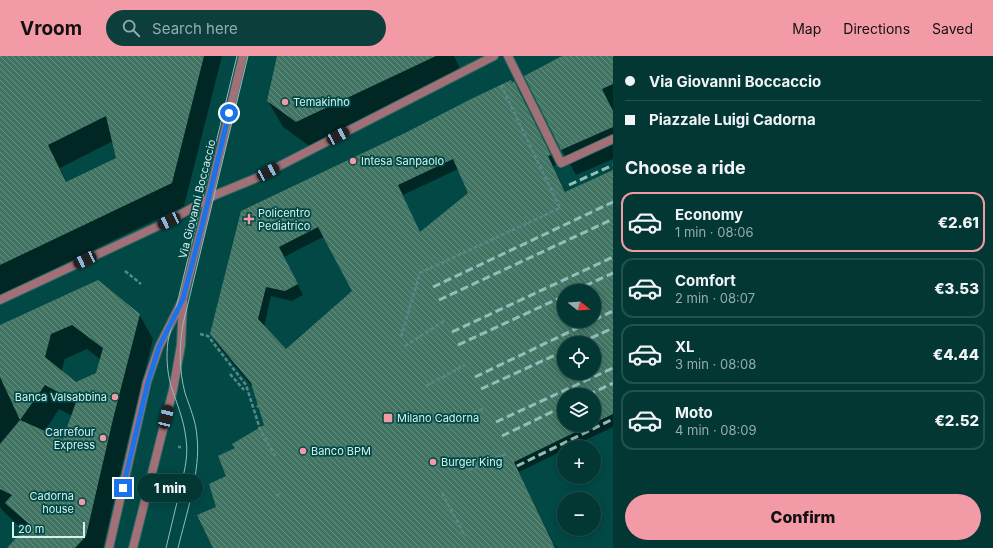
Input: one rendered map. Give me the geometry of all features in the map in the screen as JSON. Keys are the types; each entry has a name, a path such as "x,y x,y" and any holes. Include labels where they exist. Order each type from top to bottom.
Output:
{"street":[{"name":"Via Giovanni Boccaccio","path":"183,299 243,56"},
{"path":"508,56 561,163 613,139"},
{"path":"0,300 169,221 209,198 254,179 489,57"},
{"path":"109,548 148,382 159,347 183,299"},
{"path":"133,548 173,390 182,334 183,299"}],"path":[{"path":"401,337 420,273 560,208 500,85"},
{"path":"126,271 141,284"},
{"path":"405,346 444,321"},
{"path":"200,334 208,336 246,385 260,429 275,456"},
{"path":"426,386 465,365"},
{"path":"230,374 244,390"},
{"path":"446,425 485,408"},
{"path":"469,470 506,454"},
{"path":"276,496 281,493"},
{"path":"442,493 465,536"}],"building":[{"path":"0,56 204,56 172,183 0,265","holes":["106,116 116,158 66,182 48,145"]},
{"path":"277,56 436,56 296,122 267,101"},
{"path":"562,56 613,56 613,84 602,89 613,111 613,127 561,150 524,76"},
{"path":"511,80 512,83 514,81 551,155 548,156 565,192 613,170 613,414 601,420 601,388 557,388 557,432 576,432 514,462 555,548 213,548 197,515 216,507 209,484 226,476 218,456 235,448 232,444 264,425 251,383 210,334 241,211 405,133","holes":["453,159 468,193 420,232 398,185","318,227 352,291 286,349 258,319 266,287 285,291 298,284 279,247"]},
{"path":"98,280 140,314 113,419 86,536 75,548 7,548 29,524 5,503 12,495 0,489 0,444 20,420 0,377 0,325","holes":["72,325 103,348 96,373 76,382 45,357 51,334","45,385 76,402 63,439 20,420"]}],"tram line":[{"path":"166,548 184,474 187,453 184,425 171,386 169,375 167,358 168,341 237,56"},
{"path":"178,548 195,478 198,450 195,425 185,393 182,376 180,350 183,324 248,56"}],"railway":[{"path":"569,185 613,165"},
{"path":"433,287 613,202"},
{"path":"439,300 613,219"},
{"path":"452,332 613,257"},
{"path":"589,284 613,273"},
{"path":"458,345 557,299"},
{"path":"601,317 613,311"},
{"path":"475,377 577,328"},
{"path":"595,336 613,328"},
{"path":"481,389 557,354"},
{"path":"496,422 613,368"},
{"path":"601,389 613,383"},
{"path":"502,436 557,409"},
{"path":"517,466 613,419"}],"place":[{"name":"Temakinho","path":"285,102"},
{"name":"Intesa Sanpaolo","path":"353,161"},
{"name":"Policentro Pediatrico","path":"249,219"},
{"name":"Banca Valsabbina","path":"115,397"},
{"name":"Milano Cadorna","path":"388,418"},
{"name":"Carrefour Express","path":"103,438"},
{"name":"Banco BPM","path":"303,451"},
{"name":"Burger King","path":"433,462"},
{"name":"Cadorna house","path":"82,502"}],"route":[{"path":"123,488 148,382 159,347 183,299 191,271 229,113"}]}
